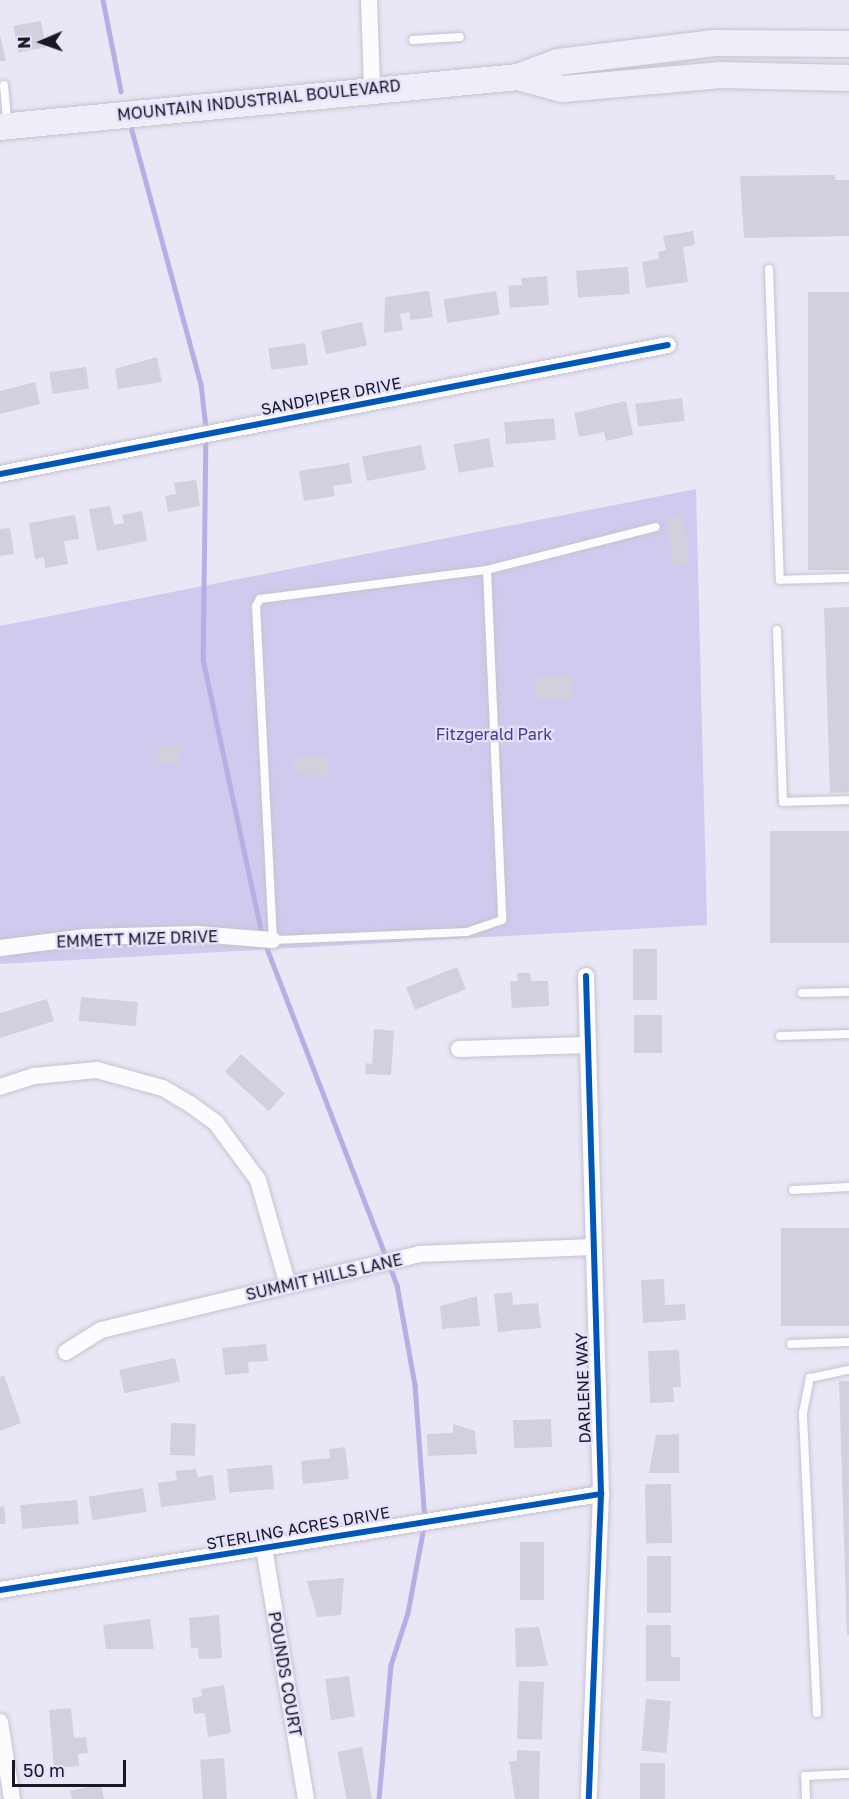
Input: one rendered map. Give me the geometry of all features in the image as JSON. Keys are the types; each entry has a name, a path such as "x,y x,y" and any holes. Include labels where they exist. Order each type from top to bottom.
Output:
{"main road":[{"name":"MOUNTAIN INDUSTRIAL BOULEVARD","path":"4,127 372,88 518,77 558,62 715,43 849,44"},
{"name":"MOUNTAIN INDUSTRIAL BOULEVARD","path":"518,77 562,89 721,75 849,78"}],"street":[{"path":"369,0 372,88"},
{"name":"SANDPIPER DRIVE","path":"0,474 668,345"},
{"name":"EMMETT MIZE DRIVE","path":"0,948 97,937 198,934 273,940"},
{"name":"DARLENE WAY","path":"586,976 591,1247 601,1494 589,1799"},
{"path":"459,1049 587,1046"},
{"path":"0,1087 34,1076 97,1070 163,1088 190,1104 216,1123 258,1180 288,1285"},
{"name":"SUMMIT HILLS LANE","path":"66,1352 101,1330 420,1254 591,1247"},
{"name":"STERLING ACRES DRIVE","path":"0,1590 601,1494"},
{"name":"POUNDS COURT","path":"264,1548 306,1799"},
{"path":"0,1722 12,1799"}],"lane":[{"path":"413,40 460,37"},
{"path":"4,85 4,127"},
{"path":"769,269 780,580 849,578"},
{"path":"487,570 502,920 467,932 273,940 256,606 269,596 487,570 656,527"},
{"path":"777,630 783,802 849,800"},
{"path":"802,993 849,992"},
{"path":"780,1036 849,1034"},
{"path":"793,1190 849,1187"},
{"path":"791,1344 849,1342"},
{"path":"817,1713 803,1413 810,1378 849,1370"},
{"path":"806,1799 804,1776 849,1774"}],"green space":[{"name":"Fitzgerald Park","path":"696,489 707,925 0,964 0,626"}],"building":[{"path":"41,21 46,48 18,52 13,26"},
{"path":"0,35 6,61 0,61"},
{"path":"835,175 835,180 849,180 849,236 744,238 740,176"},
{"path":"693,231 695,245 683,247 688,282 646,288 642,262 659,259 658,252 666,250 663,236"},
{"path":"628,267 630,294 578,298 576,271"},
{"path":"547,276 549,305 510,308 508,286 522,285 521,278"},
{"path":"429,291 433,317 410,320 409,312 400,314 403,330 384,333 385,297"},
{"path":"496,291 500,315 447,323 444,299"},
{"path":"808,292 849,292 849,570 808,570"},
{"path":"362,322 367,345 326,354 321,331"},
{"path":"305,343 308,365 271,370 268,348"},
{"path":"157,357 162,382 118,389 115,369"},
{"path":"86,367 89,389 52,394 49,372"},
{"path":"35,382 40,404 0,414 0,391"},
{"path":"682,398 685,421 638,427 635,404"},
{"path":"626,401 633,435 606,441 604,432 579,437 574,413"},
{"path":"554,418 556,440 506,444 504,422"},
{"path":"489,438 494,467 459,473 454,444"},
{"path":"421,445 426,470 367,481 362,456"},
{"path":"349,463 352,483 333,486 335,496 304,501 299,471"},
{"path":"196,480 200,506 168,512 165,496 176,494 174,483"},
{"path":"110,506 114,525 124,523 122,515 142,511 147,541 97,551 89,509"},
{"path":"75,515 79,539 64,541 68,564 45,568 44,557 35,559 29,523"},
{"path":"683,516 690,564 673,566 666,518"},
{"path":"10,528 14,554 0,556 0,529"},
{"path":"849,607 849,792 830,793 824,608"},
{"path":"571,676 572,699 536,700 535,677"},
{"path":"158,746 179,746 179,764 158,764"},
{"path":"327,755 329,777 294,772 293,758"},
{"path":"770,831 849,831 849,943 770,943"},
{"path":"633,949 657,949 657,1000 633,1000"},
{"path":"457,967 466,989 415,1010 406,988"},
{"path":"517,973 530,973 531,981 548,981 549,1006 512,1008 510,981 518,981"},
{"path":"81,997 138,1002 136,1026 79,1021"},
{"path":"47,999 54,1021 0,1038 0,1013"},
{"path":"634,1015 662,1015 662,1053 634,1053"},
{"path":"374,1029 394,1031 391,1075 365,1074 366,1063 372,1064"},
{"path":"241,1054 285,1093 269,1111 225,1072"},
{"path":"781,1228 849,1228 849,1326 781,1326"},
{"path":"664,1279 665,1305 685,1304 686,1320 643,1323 641,1280"},
{"path":"512,1292 513,1305 538,1303 541,1328 498,1332 494,1294"},
{"path":"477,1296 480,1326 442,1329 440,1306"},
{"path":"266,1344 268,1361 248,1362 249,1373 225,1375 222,1348"},
{"path":"679,1350 681,1387 673,1387 674,1402 650,1403 648,1351"},
{"path":"175,1358 180,1381 124,1393 119,1370"},
{"path":"4,1375 21,1423 0,1431 0,1377"},
{"path":"839,1381 849,1381 849,1635 847,1635"},
{"path":"551,1419 552,1447 514,1448 513,1420"},
{"path":"171,1423 196,1424 195,1456 170,1455"},
{"path":"453,1424 475,1431 477,1454 428,1456 427,1434 453,1433"},
{"path":"679,1434 679,1473 649,1473 656,1435"},
{"path":"345,1447 349,1479 303,1484 301,1461 330,1458 329,1449"},
{"path":"272,1465 274,1489 229,1493 227,1469"},
{"path":"196,1469 198,1477 213,1475 216,1500 161,1507 158,1483 177,1480 175,1471"},
{"path":"645,1484 671,1484 672,1543 646,1543"},
{"path":"143,1488 147,1512 92,1520 89,1497"},
{"path":"77,1500 79,1524 22,1529 20,1505"},
{"path":"4,1506 6,1524 0,1524 0,1507"},
{"path":"520,1542 544,1542 544,1600 520,1600"},
{"path":"647,1556 671,1556 671,1613 647,1613"},
{"path":"344,1578 341,1615 317,1617 307,1581"},
{"path":"219,1615 222,1658 199,1659 198,1648 191,1648 189,1618"},
{"path":"150,1619 154,1649 106,1649 103,1625"},
{"path":"646,1625 671,1625 671,1657 680,1657 680,1681 646,1681"},
{"path":"539,1627 548,1666 516,1667 515,1628"},
{"path":"349,1676 355,1717 331,1720 325,1679"},
{"path":"519,1681 544,1682 542,1740 517,1739"},
{"path":"224,1685 231,1733 208,1737 205,1713 194,1714 192,1698 202,1696 201,1689"},
{"path":"646,1699 671,1701 666,1753 641,1751"},
{"path":"71,1708 74,1738 86,1737 88,1753 78,1754 79,1766 54,1768 49,1710"},
{"path":"362,1747 372,1799 347,1799 337,1752"},
{"path":"517,1750 540,1751 539,1799 515,1799 509,1761 517,1761"},
{"path":"224,1758 227,1799 203,1799 200,1760"},
{"path":"640,1763 665,1763 665,1799 640,1799"},
{"path":"101,1784 104,1799 72,1799 70,1791"}],"waterway":[{"path":"103,0 121,91"},
{"path":"130,123 201,384 206,427 203,659 262,935"},
{"path":"265,943 397,1285 415,1385 425,1522 408,1613 391,1665 379,1799"}],"cycle path":[{"path":"0,474 668,345"},
{"path":"586,976 601,1494 589,1799"},
{"path":"0,1590 601,1494"}]}
